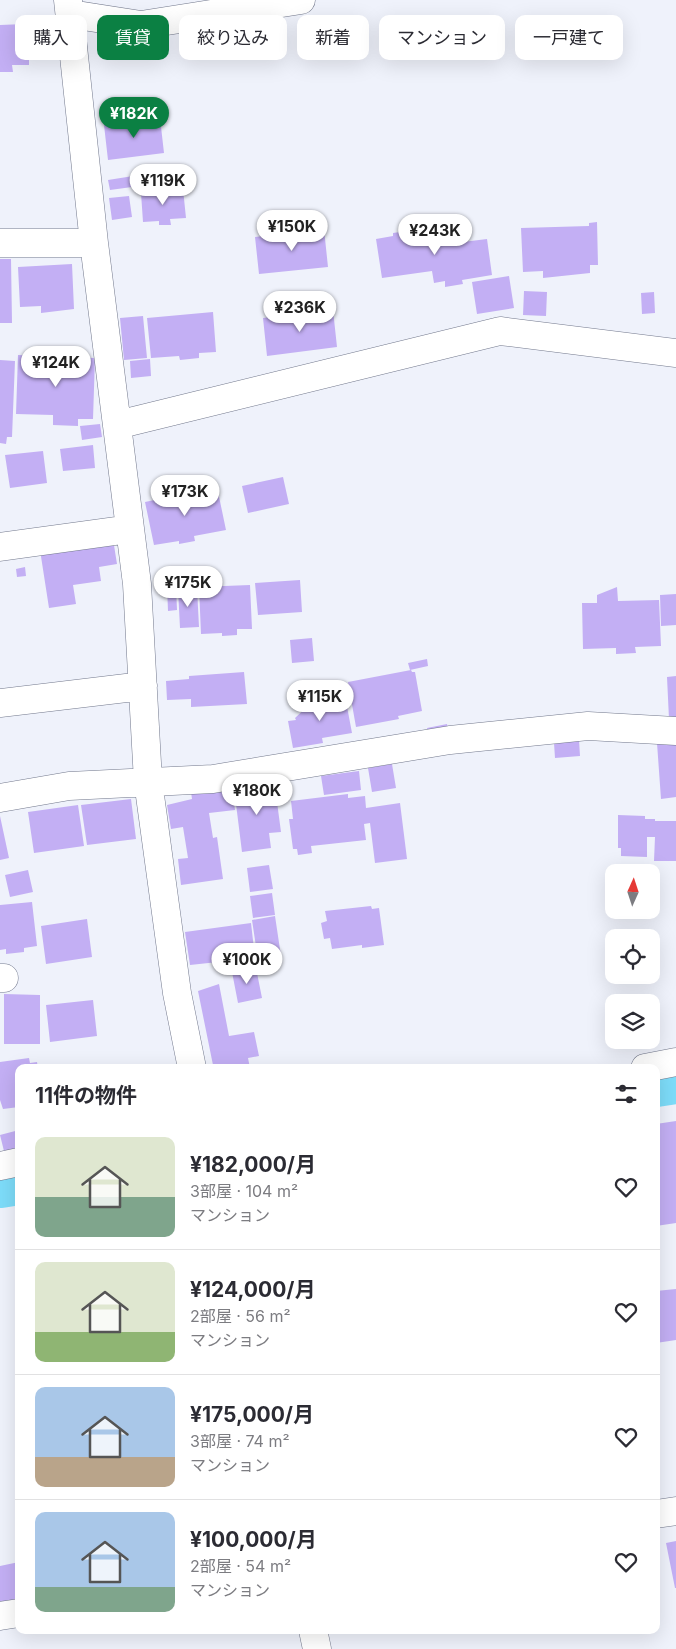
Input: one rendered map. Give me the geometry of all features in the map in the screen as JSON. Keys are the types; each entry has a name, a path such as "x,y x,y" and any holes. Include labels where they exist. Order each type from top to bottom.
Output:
{"street":[{"path":"191,1064 177,993 148,782 137,584 94,243 69,7 141,24 301,0"},
{"path":"0,243 94,243"},
{"path":"117,425 500,331 676,353"},
{"path":"0,547 130,529"},
{"path":"0,703 143,686"},
{"path":"0,798 70,786 213,779 450,740 588,726 676,731"},
{"path":"660,1065 676,1062"},
{"path":"0,1166 15,1163"},
{"path":"660,1513 676,1511"},
{"path":"0,1616 15,1614"},
{"path":"313,1634 317,1649"}],"building":[{"path":"15,24 15,60 29,60 29,65 12,65 13,72 0,72 0,25"},
{"path":"160,118 164,153 108,160 104,125"},
{"path":"152,173 154,184 110,190 108,180"},
{"path":"183,189 186,218 170,219 171,225 159,225 159,221 143,222 141,193"},
{"path":"129,196 132,217 112,220 109,198"},
{"path":"597,222 598,265 590,265 590,273 543,278 543,271 523,272 521,228 589,226 589,223"},
{"path":"460,223 463,242 487,239 492,275 462,280 463,284 445,287 445,281 434,283 432,271 382,278 376,239 393,236 393,233 429,228 431,243 441,242 438,227"},
{"path":"324,229 328,267 259,274 255,237"},
{"path":"0,259 11,259 12,323 0,323"},
{"path":"72,264 74,309 41,313 41,306 20,307 18,267"},
{"path":"509,276 514,308 477,314 472,282"},
{"path":"524,291 547,292 546,316 523,315"},
{"path":"654,292 655,313 642,314 641,293"},
{"path":"333,310 337,347 267,356 263,318"},
{"path":"213,312 216,352 199,353 199,358 180,360 179,356 151,358 147,318"},
{"path":"143,316 147,358 124,360 120,318"},
{"path":"18,355 95,358 93,419 78,419 78,426 53,425 53,415 16,414"},
{"path":"150,359 151,376 131,378 130,361"},
{"path":"0,360 15,361 12,437 7,437 6,444 0,443"},
{"path":"100,424 102,437 82,440 80,426"},
{"path":"93,445 95,468 63,471 60,449"},
{"path":"43,451 47,483 10,488 5,455"},
{"path":"283,477 289,504 248,513 242,486"},
{"path":"217,487 226,530 194,536 195,541 179,544 179,541 154,545 145,502"},
{"path":"113,539 117,564 99,567 101,581 73,585 76,604 49,608 40,550"},
{"path":"25,567 26,576 17,577 16,569"},
{"path":"300,580 302,612 258,615 255,583"},
{"path":"250,585 252,629 237,629 237,635 222,636 222,633 201,634 199,587"},
{"path":"167,586 176,586 177,610 168,611"},
{"path":"617,587 618,601 659,600 661,646 635,647 636,653 616,654 616,648 583,649 582,603 597,603 597,595"},
{"path":"197,588 199,627 180,628 178,589"},
{"path":"676,594 676,625 661,626 660,595"},
{"path":"312,638 314,661 292,663 290,640"},
{"path":"427,659 428,666 410,670 408,663"},
{"path":"411,670 415,672 422,711 398,716 399,719 356,727 348,682"},
{"path":"244,672 247,704 191,707 191,699 167,700 166,681 189,679 189,676"},
{"path":"676,676 676,718 669,719 667,677"},
{"path":"345,696 352,733 322,738 323,743 293,748 288,721 296,720 295,718 311,703"},
{"path":"447,724 449,734 428,738 427,728"},
{"path":"579,740 580,756 555,758 554,743"},
{"path":"676,741 676,797 661,799 657,743"},
{"path":"392,764 396,788 372,792 368,768"},
{"path":"359,771 361,790 324,795 321,776"},
{"path":"268,784 268,788 275,787 281,832 269,833 271,848 242,852 234,788"},
{"path":"232,789 235,810 209,813 213,838 217,837 223,879 181,885 178,859 188,858 183,827 171,829 167,805 192,799 191,792"},
{"path":"348,794 348,798 365,796 366,808 400,803 407,859 375,863 370,823 364,824 366,840 311,846 312,853 298,855 297,849 293,849 289,819 293,819 291,801"},
{"path":"131,799 136,839 87,845 81,805"},
{"path":"78,805 84,846 34,853 28,812"},
{"path":"618,815 645,816 645,819 655,819 655,821 676,821 676,861 654,861 655,837 647,837 647,857 621,856 621,848 618,848"},
{"path":"0,816 9,858 0,860"},
{"path":"269,865 273,889 250,892 247,868"},
{"path":"28,870 33,892 10,897 5,875"},
{"path":"272,893 275,915 253,918 250,896"},
{"path":"32,902 37,946 24,948 24,952 6,954 6,949 0,950 0,905"},
{"path":"371,906 372,909 379,908 384,945 362,948 362,945 332,949 330,938 324,939 321,923 327,921 325,911"},
{"path":"275,916 281,956 258,960 252,920"},
{"path":"87,919 92,957 46,964 41,926"},
{"path":"251,923 255,958 190,965 185,932"},
{"path":"256,968 262,998 238,1003 232,972"},
{"path":"219,984 229,1036 254,1032 259,1056 248,1058 249,1064 213,1064 198,991"},
{"path":"4,994 40,995 40,1044 4,1044"},
{"path":"93,1000 97,1036 50,1042 46,1005"},
{"path":"29,1058 30,1063 37,1062 37,1064 15,1064 15,1108 3,1109 0,1100 0,1062"},
{"path":"676,1121 676,1223 660,1225 660,1123"},
{"path":"15,1131 15,1153 5,1155 0,1135"},
{"path":"676,1289 676,1340 660,1342 660,1291"},
{"path":"676,1541 676,1588 675,1588 666,1543"},
{"path":"15,1563 15,1603 0,1609 0,1566"}],"waterway":[{"path":"660,1081 676,1079"},
{"path":"0,1183 15,1181"}]}
